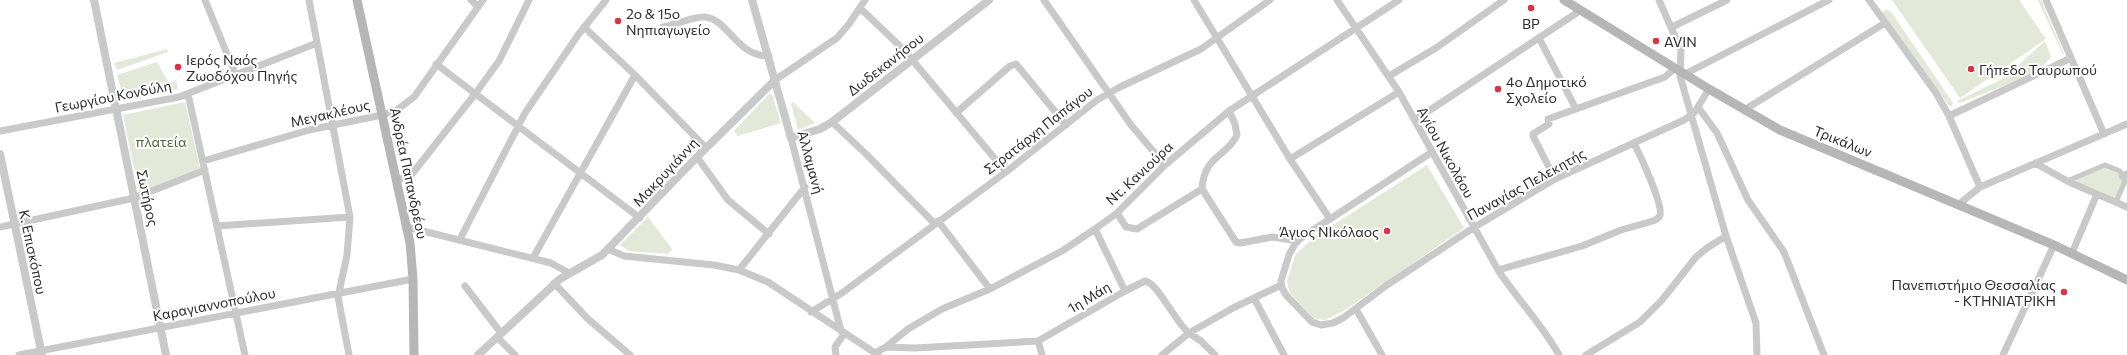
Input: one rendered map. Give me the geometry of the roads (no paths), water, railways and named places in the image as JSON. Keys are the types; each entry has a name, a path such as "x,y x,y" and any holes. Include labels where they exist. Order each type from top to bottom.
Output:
{"main road":[{"name":"Ανδρέα Παπανδρέου","path":"357,0 407,227 413,279 414,355"},
{"name":"Τρικάλων","path":"1564,0 1744,110 1800,139 2054,245 2127,280"}],"street":[{"name":"Σωτήρος","path":"94,0 166,355"},
{"path":"205,0 236,76"},
{"path":"309,0 350,216 347,255 338,293 349,355"},
{"path":"471,0 478,7"},
{"name":"Μεγακλέους","path":"203,161 309,130 382,115 397,110 411,99 483,0"},
{"path":"396,181 412,174 476,94 503,54 529,0"},
{"path":"460,240 525,113 584,27 606,0"},
{"name":"Μακρυγιάννη","path":"478,355 554,283 568,272 594,260 608,249 640,218 696,157 776,80 837,38 865,0"},
{"name":"Δωδεκανήσου","path":"792,138 820,129 832,122 989,0"},
{"path":"1044,0 1138,135 1165,165"},
{"path":"1194,0 1290,159 1330,219"},
{"name":"Στρατάρχη Παπάγου","path":"811,312 833,299 1006,172 1108,93 1188,55 1217,38 1270,0"},
{"name":"Αγίου Νικολάου","path":"1337,0 1399,92 1473,228 1498,270 1540,325 1557,354"},
{"name":"Ντ. Κανιούρα","path":"886,347 908,329 942,309 990,289 1062,251 1095,229 1117,213 1165,165 1229,112 1399,0"},
{"path":"1389,76 1442,44 1504,0"},
{"path":"1659,0 1682,53 1680,71 1692,115 1726,236 1756,323 1757,355"},
{"path":"1672,27 1727,0"},
{"path":"1556,179 1533,134 1550,124 1548,119 1680,71 1829,0"},
{"path":"1869,0 1933,90 1949,116 1980,187"},
{"path":"2046,0 2104,134"},
{"name":"Αλλαμανή","path":"754,1 792,138 842,332"},
{"path":"860,8 892,37 912,59 1006,172"},
{"path":"1415,120 1581,10"},
{"path":"663,28 707,17 716,21 746,50 758,55 769,56"},
{"path":"1744,110 1885,23"},
{"path":"584,27 635,75 706,148"},
{"path":"1539,38 1576,109"},
{"name":"Γεωργίου Κονδύλη","path":"0,131 116,110 188,94 318,43"},
{"path":"1949,116 2072,58"},
{"path":"436,64 568,162 580,173 640,218"},
{"path":"956,113 1010,66 1016,64 1066,125"},
{"path":"534,258 635,75"},
{"name":"Παναγίας Πελεκητής","path":"1356,309 1387,285 1473,228 1556,179 1677,124 1692,115 1709,89"},
{"path":"1290,159 1399,92"},
{"path":"188,94 245,355"},
{"path":"1698,107 1717,133 1748,200 1784,252 1824,355"},
{"path":"1229,112 1235,124 1237,135 1232,143 1211,162 1202,180 1202,189 1234,241 1238,243 1273,237 1297,241"},
{"path":"832,122 937,222 990,289"},
{"path":"1958,205 1980,187 2127,124"},
{"path":"1498,270 1582,246 1605,236 1653,221 1659,217 1661,214 1656,196 1634,143"},
{"path":"1382,355 1356,309 1336,322 1318,325 1308,319 1286,295 1281,285 1288,259 1297,241 1432,152"},
{"name":"Κ. Επισκόπου","path":"0,154 42,353"},
{"path":"696,157 728,200 769,234"},
{"path":"2035,163 2067,181 2127,207"},
{"path":"2067,181 2106,165 2120,171 2125,175 2125,181 2116,202"},
{"path":"0,227 134,198 205,170"},
{"path":"739,270 805,187"},
{"path":"1117,213 1126,227 1137,229 1202,189"},
{"path":"2072,253 2097,194"},
{"path":"217,226 350,216"},
{"path":"407,227 534,258 556,265 568,272"},
{"path":"1095,229 1125,291"},
{"path":"1586,355 1640,322 1662,300 1696,257 1726,236"},
{"path":"2003,355 2054,245"},
{"path":"608,249 624,256 714,265 739,270 768,282 876,354 886,347"},
{"name":"Καραγιαννοπούλου","path":"19,355 42,353 236,313 413,279"},
{"name":"1η Μάη","path":"886,347 915,348 1038,341 1143,282 1152,283 1179,324 1201,341 1215,355"},
{"path":"554,283 588,319 630,355"},
{"path":"1162,355 1189,333 1281,285"},
{"path":"465,286 499,335 515,355"},
{"path":"1254,298 1284,355"},
{"path":"836,355 835,347 842,332"},
{"path":"1038,341 1042,355"}],"place":[{"name":"BP","path":"1531,8"},
{"name":"2ο & 15ο Νηπιαγωγείο","path":"618,21"},
{"name":"AVIN","path":"1656,41"},
{"name":"Ιερός Ναός Ζωοδόχου Πηγής","path":"178,67"},
{"name":"Γήπεδο Ταυρωπού","path":"1971,69"},
{"name":"4ο Δημοτικό Σχολείο","path":"1498,89"},
{"name":"Άγιος ΝΙκόλαος","path":"1387,231"},
{"name":"Πανεπιστήμιο Θεσσαλίας - ΚΤΗΝΙΑΤΡΙΚΗ","path":"2064,292"}],"park label":[{"name":"πλατεία","path":"161,141"}]}
